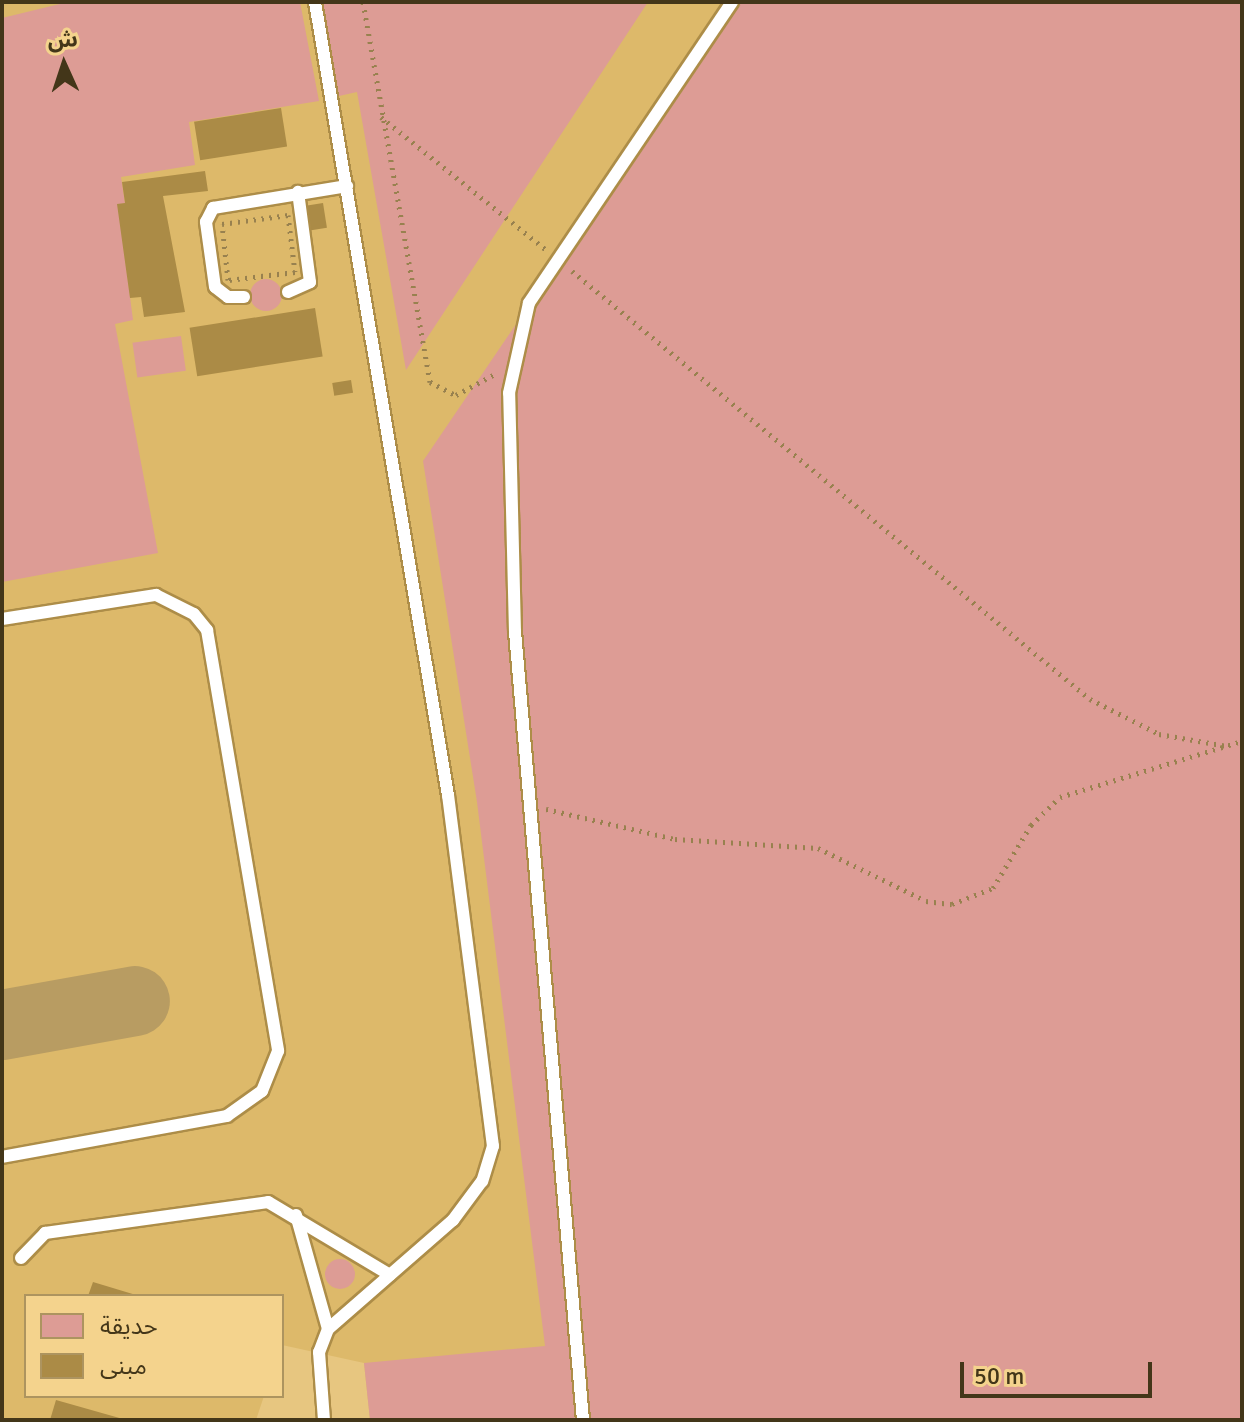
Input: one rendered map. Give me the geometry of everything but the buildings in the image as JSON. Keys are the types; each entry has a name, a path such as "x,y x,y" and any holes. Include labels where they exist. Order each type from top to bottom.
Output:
{"lane":[{"path":"315,2 448,795 493,1146 470,1200 328,1329 319,1352 324,1420"},
{"path":"583,1420 509,529 512,362 529,303 732,2"},
{"path":"244,297 228,297 215,287 208,215 227,201 347,186"},
{"path":"288,292 310,282 298,192"},
{"path":"2,619 156,595 194,614 207,630 278,1051 262,1091 227,1116 2,1157"},
{"path":"21,1258 37,1236 55,1231 260,1202 296,1215 390,1275"},
{"path":"296,1215 328,1329"}],"path":[{"path":"363,2 430,382 456,395 512,362"},
{"path":"381,117 1090,699 1159,734 1227,746"},
{"path":"288,215 295,272 228,280 222,224 288,215"},
{"path":"530,805 675,839 818,848 926,901 952,904 993,888 1031,825 1060,797 1242,741"}],"shaded area":[{"path":"2,2 1242,2 1242,1420 370,1420 364,1363 284,1345 284,1294 24,1294 24,1398 263,1398 256,1420 2,1420"}],"green space":[{"path":"68,2 300,2 319,101 189,122 195,165 121,177 125,203 118,205 133,320 115,324 158,553 2,582 2,18"},
{"path":"323,2 648,2 406,370 357,92 339,96"},
{"path":"735,2 1242,2 1242,1420 370,1420 364,1363 545,1346 477,802 423,461"},
{"path":"266,279 277,284 282,295 277,306 266,311 255,306 250,295 255,284"},
{"path":"181,336 186,371 137,377 132,343"},
{"path":"340,1259 351,1263 355,1274 351,1285 340,1289 329,1285 325,1274 329,1263"}],"taxiway":[{"path":"2,1025 135,1001"}]}
